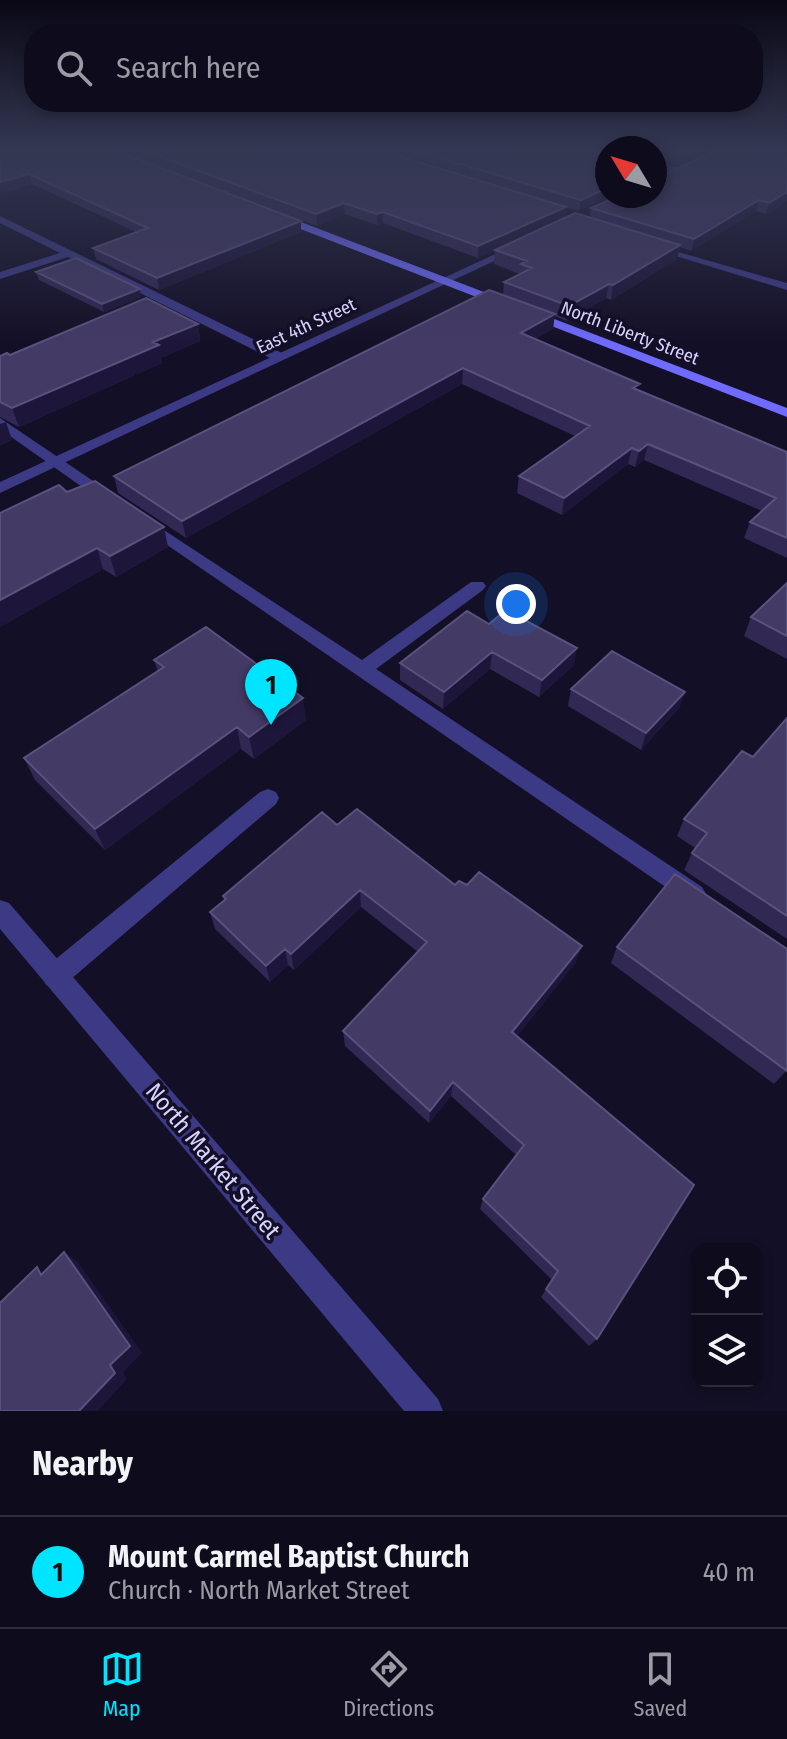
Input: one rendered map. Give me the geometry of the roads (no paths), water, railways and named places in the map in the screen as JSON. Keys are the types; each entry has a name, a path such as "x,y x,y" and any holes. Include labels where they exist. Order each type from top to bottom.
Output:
{"street":[{"name":"North Liberty Street","path":"275,216 787,413"},
{"path":"0,219 281,358"},
{"name":"East 4th Street","path":"0,488 535,239"},
{"path":"634,240 787,287"},
{"path":"0,276 69,253"},
{"path":"0,422 55,463 710,905"},
{"path":"362,670 477,586"},
{"path":"55,976 268,798"},
{"name":"North Market Street","path":"0,911 426,1411"}],"place":[{"name":"Mount Carmel Baptist Church","path":"271,725"}]}
